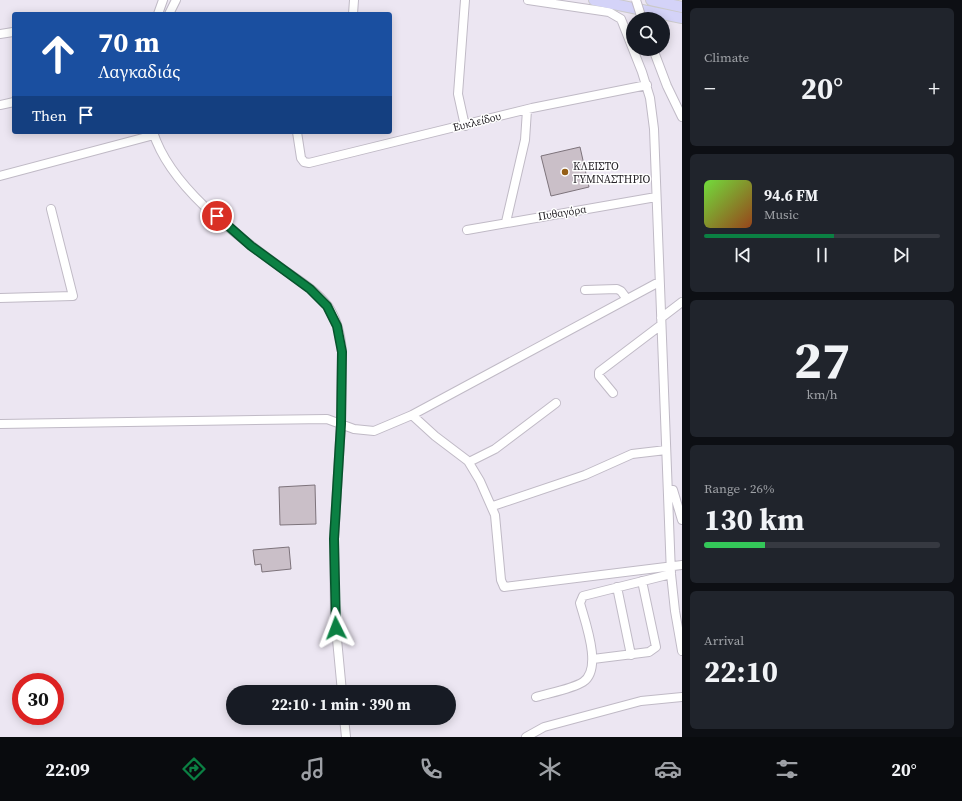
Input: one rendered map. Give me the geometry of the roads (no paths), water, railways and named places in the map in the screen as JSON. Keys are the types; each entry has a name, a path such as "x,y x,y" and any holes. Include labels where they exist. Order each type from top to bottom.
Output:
{"main road":[{"path":"594,0 682,18"},
{"path":"651,0 682,7"}],"street":[{"path":"159,12 163,0"},
{"path":"170,12 176,0"},
{"path":"353,12 354,0"},
{"path":"465,0 458,94 465,126"},
{"path":"528,0 615,14 624,25 647,85 653,110 666,450 670,491 671,570 675,611 682,651"},
{"path":"636,0 640,12"},
{"path":"0,34 12,32"},
{"path":"656,56 667,86 682,117"},
{"name":"Ευκλείδου","path":"297,134 301,158 304,162 309,163 527,110 647,85"},
{"path":"1,103 12,102"},
{"path":"506,222 525,140 527,110"},
{"path":"0,176 149,134"},
{"path":"153,134 164,157 192,193 251,246 310,289 330,309 337,326 341,340 341,424 334,539 335,618 341,685"},
{"name":"Πυθαγόρα","path":"467,230 656,197"},
{"path":"0,298 73,296 51,209"},
{"path":"0,424 248,419 327,419 354,429 374,431 412,416 659,282"},
{"path":"585,290 617,289 621,291 627,299"},
{"path":"614,393 599,376 599,372 661,322 682,302"},
{"path":"469,462 495,449 556,403"},
{"path":"412,416 469,462 493,506 496,522 501,580 503,586 506,588 567,578 671,570"},
{"path":"493,506 585,475 632,454 666,450"},
{"path":"670,491 682,488"},
{"path":"670,491 682,520"},
{"path":"536,697 582,683 590,674 593,659 580,600 586,594 642,581 682,565"},
{"path":"593,659 649,652 656,647 642,581"},
{"path":"617,587 631,654"},
{"path":"526,737 544,727 634,703 682,697"},
{"path":"345,725 346,737"}],"place":[{"name":"ΚΛΕΙΣΤΟ ΓΥΜΝΑΣΤΗΡΙΟ","path":"565,172"}]}
